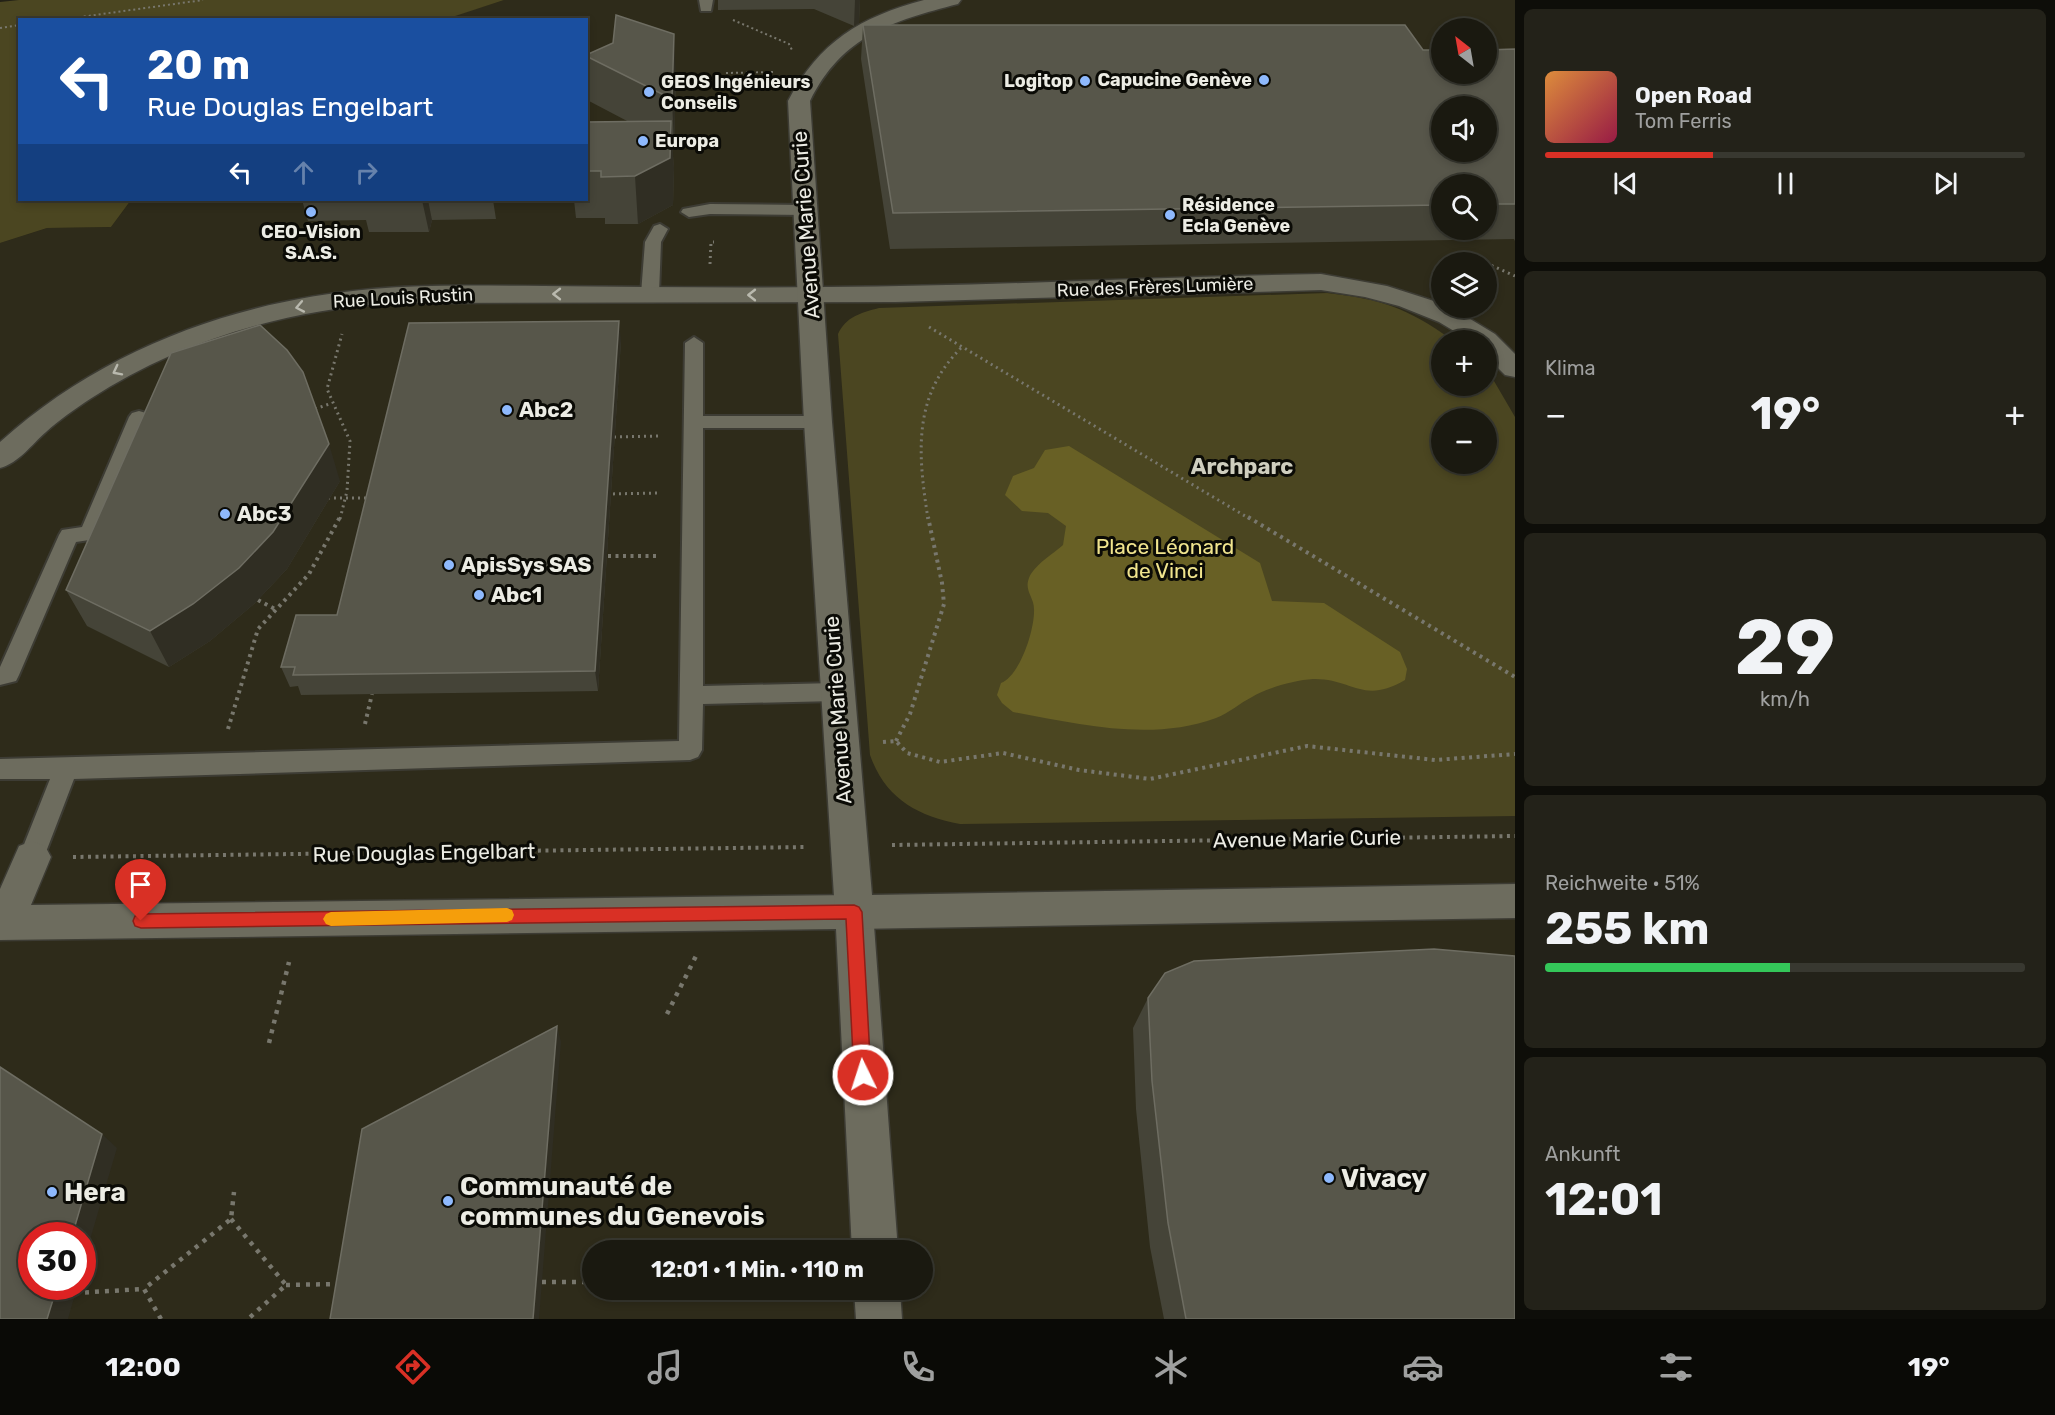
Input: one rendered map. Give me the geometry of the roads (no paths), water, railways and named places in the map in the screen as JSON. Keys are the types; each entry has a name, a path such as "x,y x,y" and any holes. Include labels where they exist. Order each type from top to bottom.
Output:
{"street":[{"name":"Avenue Marie Curie","path":"854,912 836,692 798,115 800,100 808,78 841,44 864,29 915,8 951,0"},
{"name":"Rue des Frères Lumière","path":"811,295 1321,282 1373,290 1430,307 1468,330"},
{"name":"Rue Louis Rustin","path":"0,458 44,417 82,390 140,359 248,318 352,299 453,294 811,295"},
{"name":"Rue des Frères Lumière","path":"1497,352 1515,369"},
{"path":"32,857 2,923 1515,901"},
{"path":"854,912 873,1240"},
{"path":"878,1300 879,1319"}],"lane":[{"path":"688,212 710,209 805,210"},
{"path":"650,294 653,242 660,229"},
{"path":"0,769 66,769 690,750 694,343"},
{"path":"0,676 8,675 69,535 89,534 139,417"},
{"path":"693,422 818,422"},
{"path":"692,695 836,692"},
{"path":"32,857 66,769"}],"place":[{"name":"Capucine Genève","path":"1264,80"},
{"name":"Logitop","path":"1085,81"},
{"name":"GEOS Ingénieurs Conseils","path":"649,92"},
{"name":"Europa","path":"643,141"},
{"name":"CEO-Vision S.A.S.","path":"311,212"},
{"name":"Résidence Ecla Genève","path":"1170,215"},
{"name":"Abc2","path":"507,410"},
{"name":"Abc3","path":"225,514"},
{"name":"ApisSys SAS","path":"449,565"},
{"name":"Abc1","path":"479,595"},
{"name":"Vivacy","path":"1329,1178"},
{"name":"Hera","path":"52,1192"},
{"name":"Communauté de communes du Genevois","path":"448,1201"}],"district":[{"name":"Archparc","path":"1242,466"}],"park label":[{"name":"Place Léonard de Vinci","path":"1165,559"}]}
